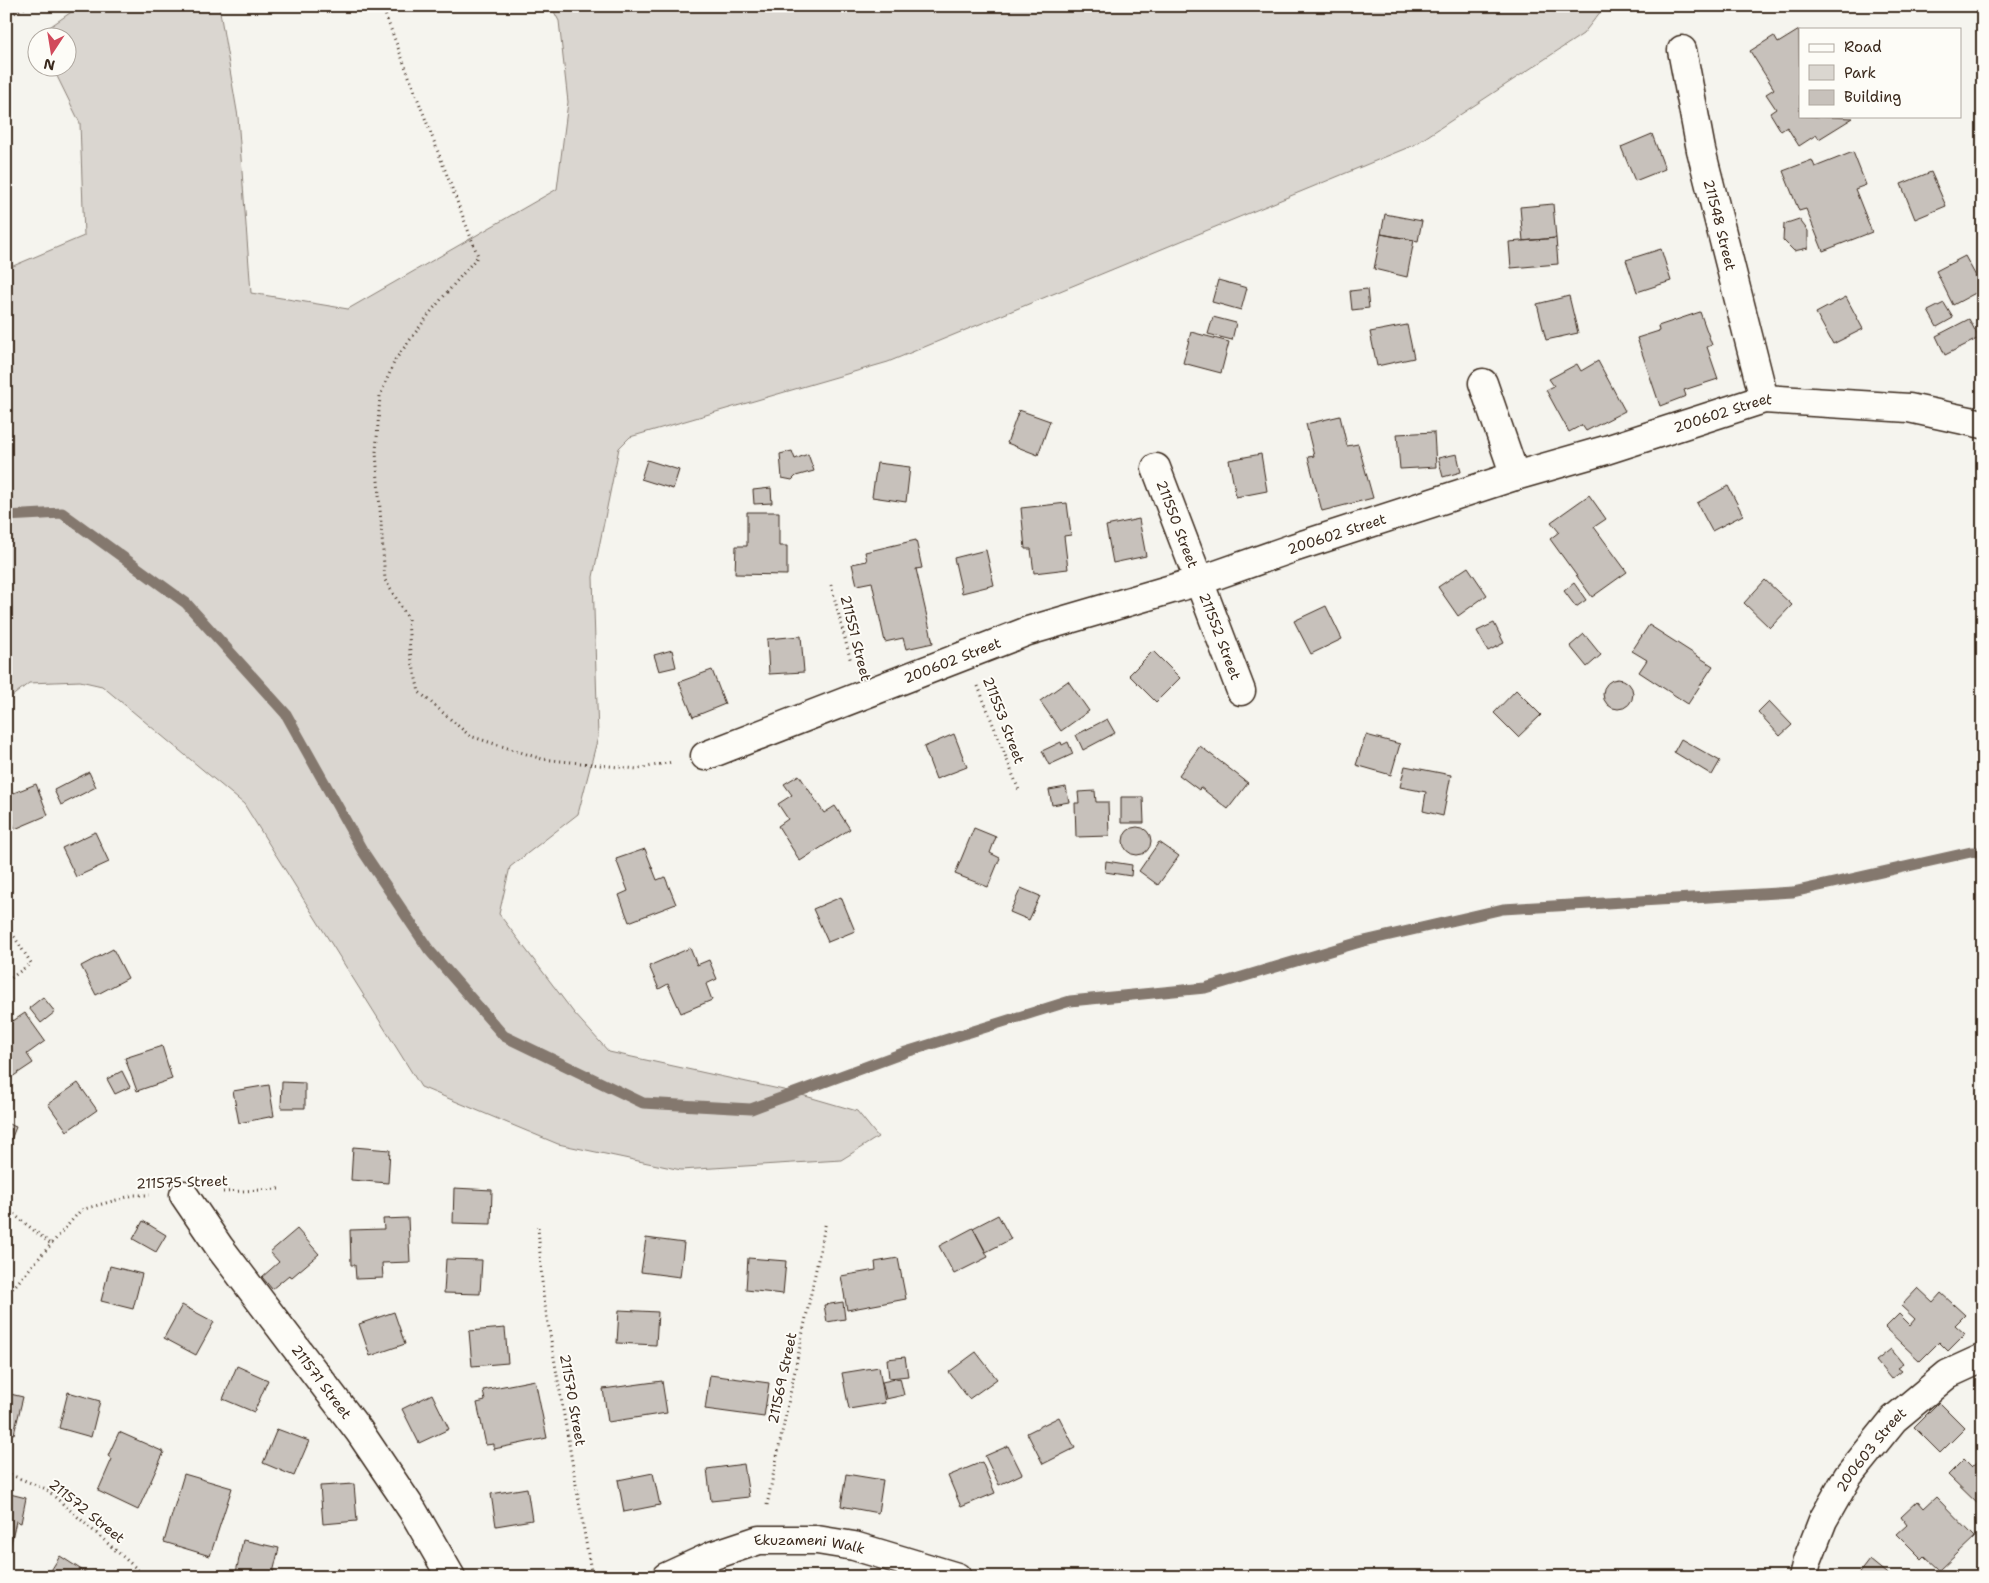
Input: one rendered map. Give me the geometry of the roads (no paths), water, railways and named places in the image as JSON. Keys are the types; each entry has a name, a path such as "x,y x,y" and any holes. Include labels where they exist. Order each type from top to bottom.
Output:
{"street":[{"name":"211548 Street","path":"1682,50 1701,150 1764,399"},
{"path":"1483,383 1515,476"},
{"name":"200602 Street","path":"705,756 1028,631 1199,581 1293,548 1515,476 1606,450 1764,399 1909,408 1983,424"},
{"name":"211550 Street","path":"1156,468 1199,581"},
{"name":"211552 Street","path":"1199,581 1241,691"},
{"name":"211571 Street","path":"184,1194 220,1248 359,1431 413,1511 451,1577"},
{"name":"200603 Street","path":"1803,1577 1806,1561 1823,1520 1848,1476 1894,1419 1948,1374 1983,1358"},
{"name":"Ekuzameni Walk","path":"666,1577 714,1555 759,1540 817,1540 854,1546 957,1577"}],"waterway":[{"path":"6,516 62,513 186,603 286,714 362,850 429,950 504,1036 643,1103 751,1109 906,1052 1070,1001 1205,988 1360,942 1503,909 1793,892 1971,852 1983,852"}]}
